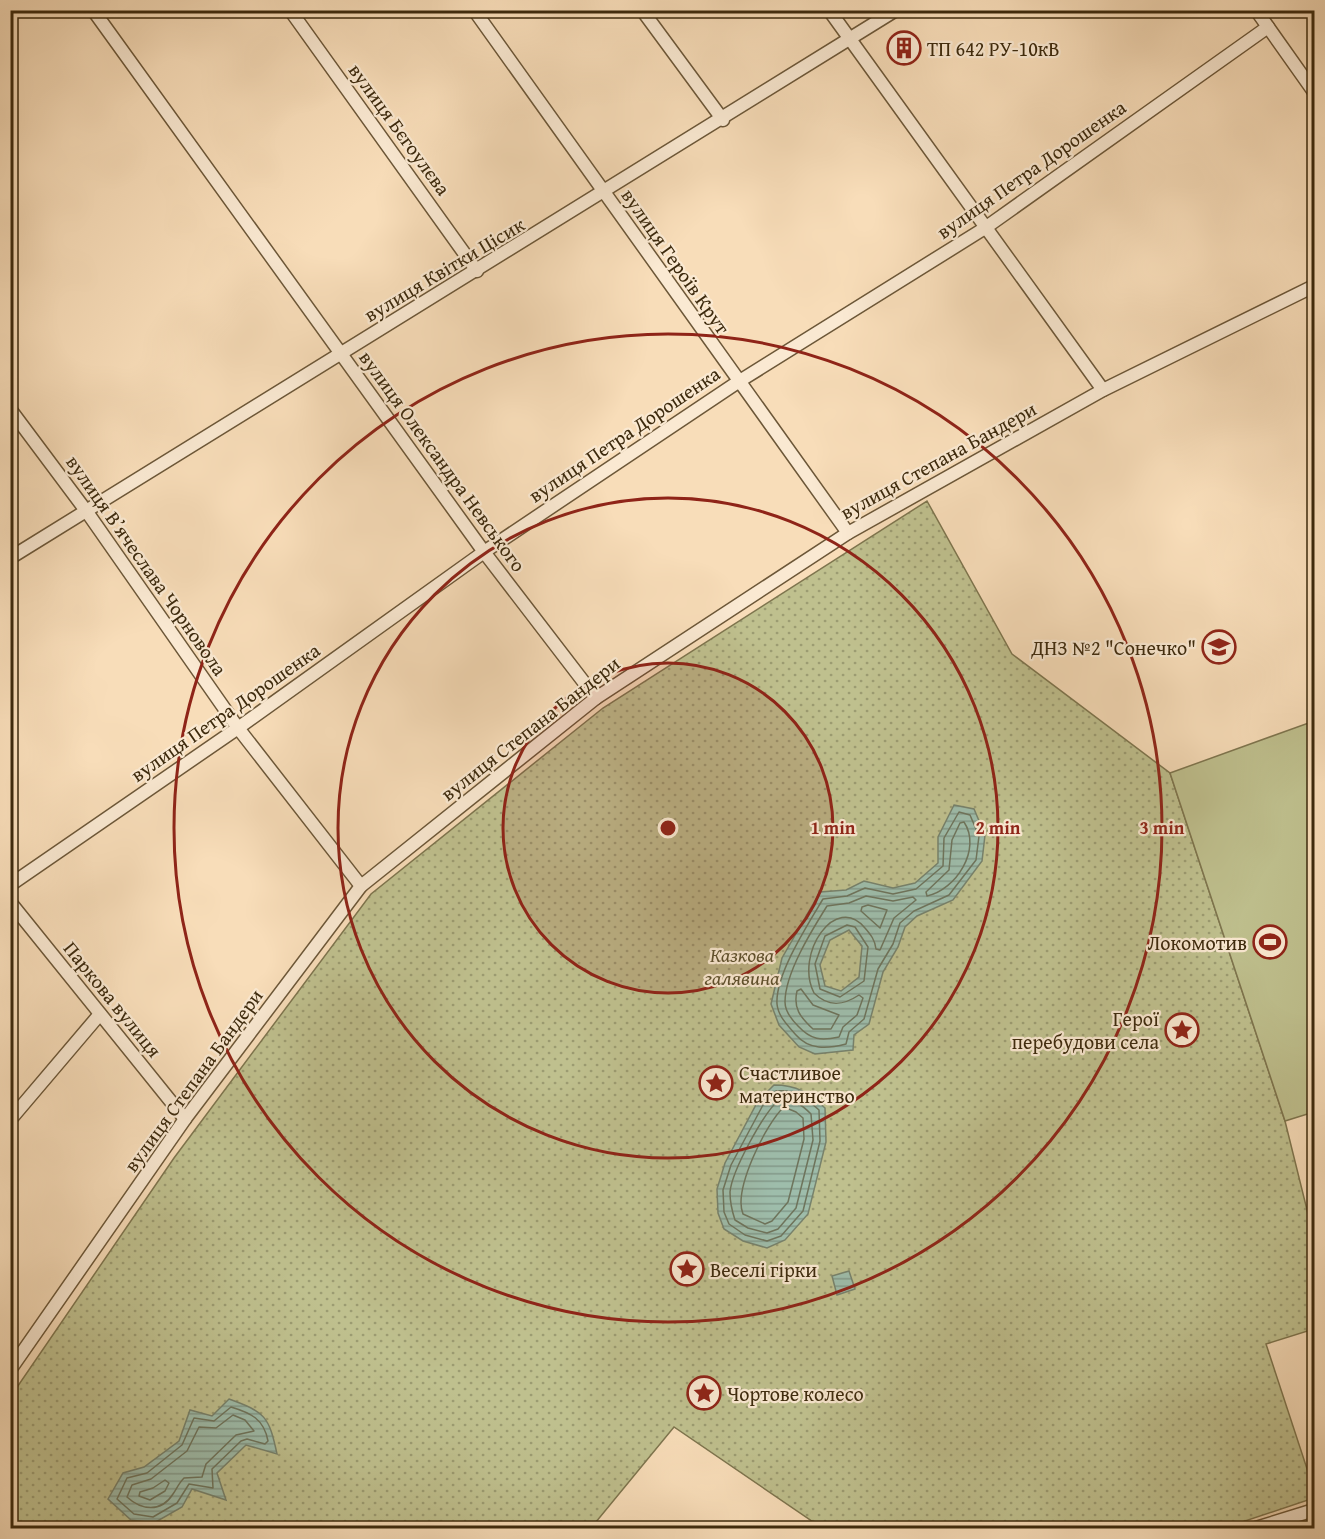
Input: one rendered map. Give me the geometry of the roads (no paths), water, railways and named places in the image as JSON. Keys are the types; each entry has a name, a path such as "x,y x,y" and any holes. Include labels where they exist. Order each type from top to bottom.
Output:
{"street":[{"name":"вулиця Олександра Невського","path":"93,10 484,552 596,698"},
{"name":"вулиця Бєгоулєва","path":"290,10 477,271"},
{"name":"вулиця Героїв Крут","path":"474,10 738,382 848,532"},
{"path":"642,10 723,120"},
{"path":"829,10 1103,390"},
{"name":"вулиця Квітки Цісик","path":"10,558 723,120 896,10"},
{"path":"1256,10 1314,92"},
{"name":"вулиця Петра Дорошенка","path":"10,885 238,728 484,552 738,382 985,228 1268,27"},
{"name":"вулиця Степана Бандери","path":"10,1370 185,1119 361,886 596,698 848,532 1103,390 1314,286"},
{"name":"вулиця Вʼячеслава Чорновола","path":"10,409 87,512 238,728 361,886"},
{"name":"Паркова вулиця","path":"10,902 185,1119"},
{"path":"10,1120 100,1014"},
{"path":"1256,1528 1314,1510"}],"water":[{"path":"954,805 974,809 985,835 982,861 953,900 917,916 905,927 898,947 883,972 869,1024 854,1035 853,1050 815,1054 799,1047 779,1025 771,1004 782,958 820,892 846,890 864,881 893,888 915,883 938,863 938,837","holes":["849,930 862,946 859,977 841,991 825,986 820,965 830,940"]},
{"path":"774,1085 789,1086 802,1091 825,1108 826,1142 808,1214 785,1240 767,1248 743,1241 724,1229 718,1213 717,1189 725,1163 758,1101"},
{"path":"849,1271 855,1289 837,1295 832,1276"},
{"path":"229,1399 251,1408 264,1417 271,1431 277,1454 246,1445 217,1473 226,1500 192,1489 182,1507 154,1523 131,1520 108,1499 123,1473 144,1467 179,1441 190,1410 212,1416"}],"place":[{"name":"ТП 642 РУ-10кВ","path":"904,48"},
{"name":"ДНЗ №2 \"Сонечко\"","path":"1219,647"},
{"name":"Локомотив","path":"1270,942"},
{"name":"Герої перебудови села","path":"1182,1030"},
{"name":"Счастливое материнство","path":"716,1083"},
{"name":"Веселі гірки","path":"687,1269"},
{"name":"Чортове колесо","path":"704,1393"}],"park label":[{"name":"Казкова галявина","path":"742,966"}]}
